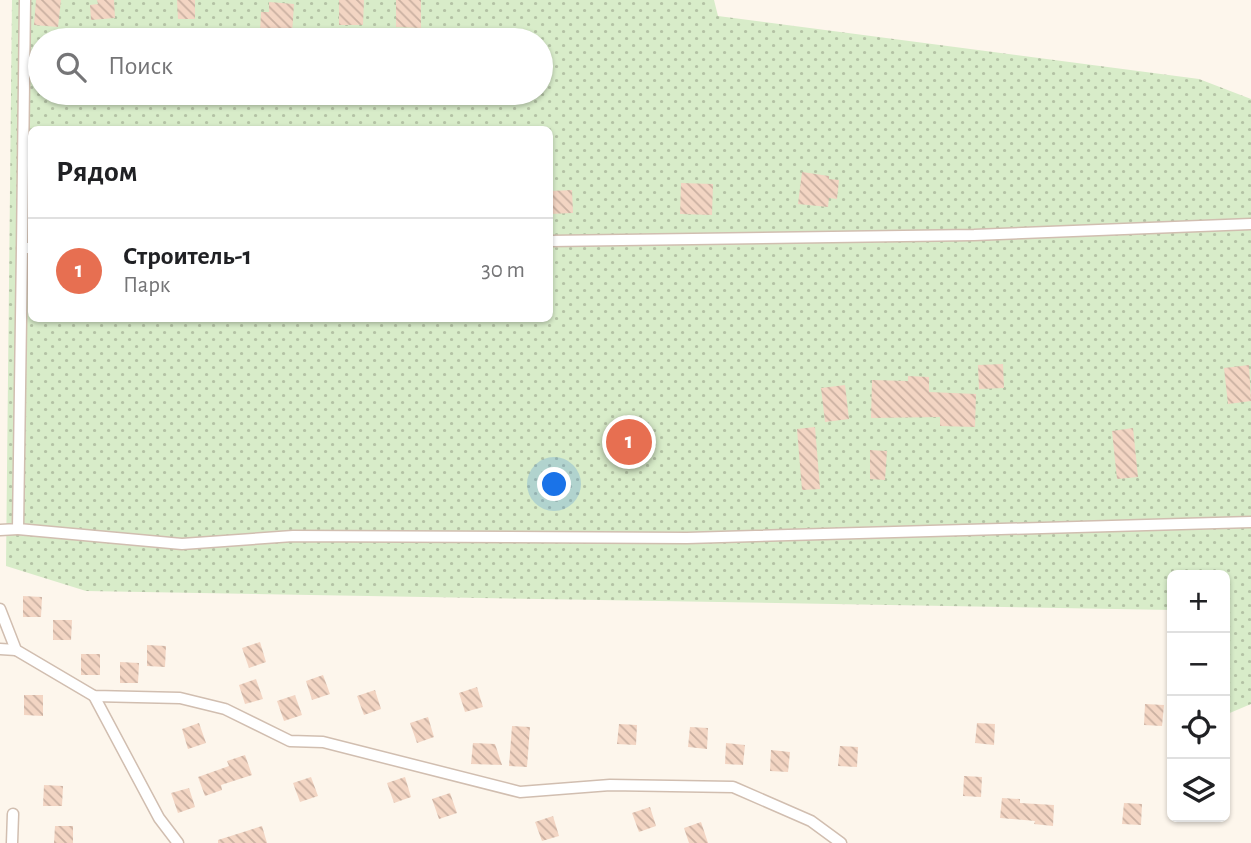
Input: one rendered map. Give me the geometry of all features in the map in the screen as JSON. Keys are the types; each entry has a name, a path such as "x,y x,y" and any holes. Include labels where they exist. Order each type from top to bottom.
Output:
{"lane":[{"path":"18,529 27,248 26,0"},
{"path":"553,241 974,235 1251,224"},
{"path":"0,530 18,529 182,544 293,536 687,538 1251,522"},
{"path":"0,609 16,650"},
{"path":"0,649 16,650 94,696 180,698 225,709 290,741 323,742 520,792 610,785 733,787 811,821 841,843"},
{"path":"94,696 159,818 178,843"},
{"path":"12,843 13,814"}],"green space":[{"path":"12,0 714,0 718,16 1199,79 1251,99 1251,704 1230,713 1230,570 1167,570 1167,610 86,591 6,566"}],"building":[{"path":"36,0 61,0 58,27 34,25"},
{"path":"97,0 114,0 115,18 91,20 90,5 98,4"},
{"path":"177,0 195,0 195,19 178,19"},
{"path":"339,0 364,0 363,25 339,25"},
{"path":"396,0 421,0 421,28 396,27"},
{"path":"269,2 294,4 292,28 260,28 261,12 269,12"},
{"path":"802,172 839,180 837,199 829,198 828,207 798,204"},
{"path":"681,183 713,184 712,215 680,214"},
{"path":"572,190 573,213 553,214 553,191"},
{"path":"1003,364 1004,388 979,389 978,365"},
{"path":"1249,365 1251,401 1228,404 1224,368"},
{"path":"908,376 929,377 929,392 976,394 975,427 940,426 940,417 871,418 872,380 908,381"},
{"path":"845,385 849,419 825,422 821,388"},
{"path":"815,427 820,489 802,490 797,429"},
{"path":"1133,428 1138,477 1117,479 1112,431"},
{"path":"870,450 887,451 885,480 870,479"},
{"path":"23,596 42,597 41,617 23,617"},
{"path":"53,620 72,620 71,640 53,640"},
{"path":"260,642 266,662 249,668 242,648"},
{"path":"147,645 166,646 165,667 147,666"},
{"path":"81,654 100,654 100,675 81,675"},
{"path":"120,662 139,663 138,683 120,683"},
{"path":"323,675 330,694 312,700 306,681"},
{"path":"256,679 263,699 245,704 239,685"},
{"path":"477,687 483,707 465,712 459,693"},
{"path":"375,690 381,709 364,715 357,696"},
{"path":"24,695 43,695 43,716 24,715"},
{"path":"295,695 302,715 284,721 277,701"},
{"path":"1145,704 1164,705 1162,726 1144,725"},
{"path":"428,717 434,737 417,743 410,723"},
{"path":"199,723 206,743 188,749 182,729"},
{"path":"977,723 995,724 994,745 975,743"},
{"path":"619,724 637,725 636,745 617,744"},
{"path":"512,726 530,727 527,767 509,766"},
{"path":"690,727 708,728 707,749 688,747"},
{"path":"473,743 495,744 502,765 471,764"},
{"path":"726,743 745,745 743,765 725,764"},
{"path":"840,746 858,747 857,767 838,766"},
{"path":"771,750 790,752 788,772 770,771"},
{"path":"245,755 252,775 221,785 222,790 205,796 198,777 229,766 227,761"},
{"path":"964,776 982,777 981,797 963,796"},
{"path":"311,777 318,796 300,802 293,783"},
{"path":"405,777 411,797 394,803 387,783"},
{"path":"44,785 63,786 62,806 43,806"},
{"path":"189,788 195,807 178,813 171,793"},
{"path":"450,793 457,813 439,819 432,799"},
{"path":"1002,798 1020,799 1020,803 1054,805 1053,826 1034,824 1035,821 1000,818"},
{"path":"1124,803 1142,804 1141,825 1122,824"},
{"path":"650,807 656,826 639,832 632,813"},
{"path":"553,816 559,836 542,841 535,822"},
{"path":"701,822 708,843 689,843 684,828"},
{"path":"55,826 73,826 73,843 54,843"},
{"path":"262,826 267,843 218,843 218,840"}],"place":[{"name":"Строитель-1","path":"629,442"}]}
